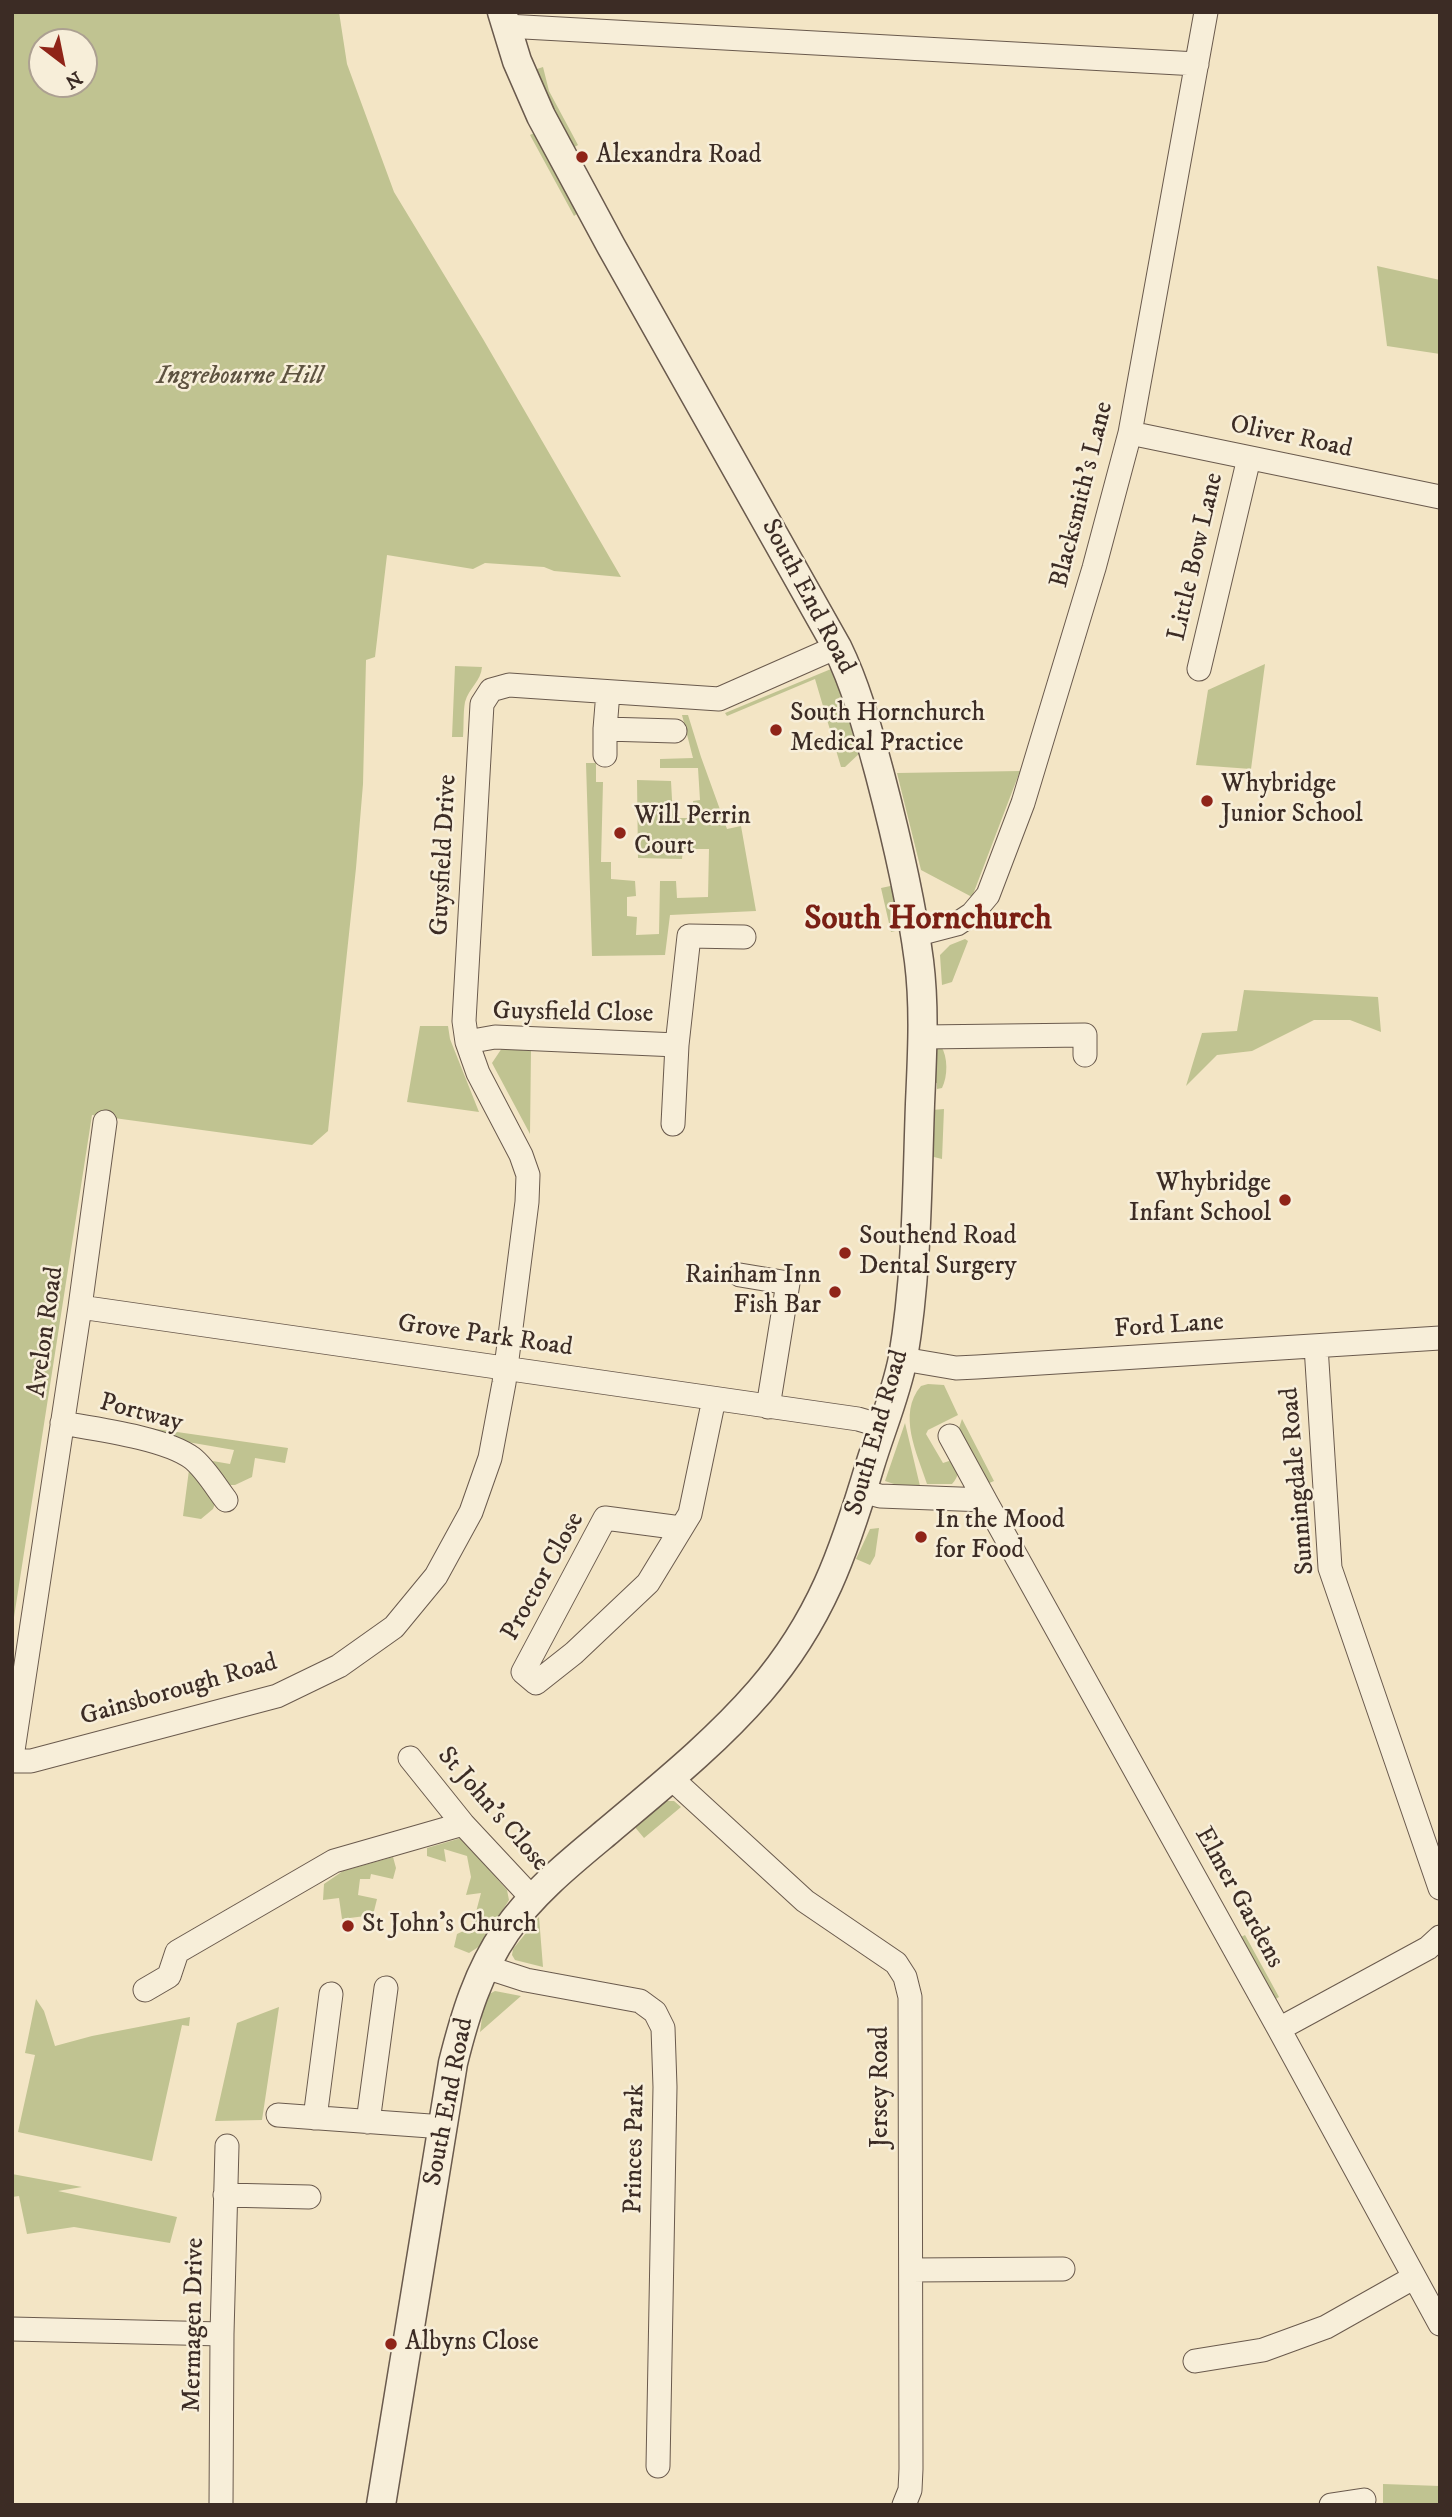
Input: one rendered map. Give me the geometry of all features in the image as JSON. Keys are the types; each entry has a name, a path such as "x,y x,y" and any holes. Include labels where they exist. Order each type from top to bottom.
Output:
{"street":[{"name":"Blacksmith's Lane","path":"915,935 957,924 972,915 988,895 1000,867 1050,717 1130,433 1206,12"},
{"path":"504,19 1197,64"},
{"name":"South End Road","path":"381,2505 453,2063 464,2019 486,1967 507,1931 533,1899 569,1864 671,1778 758,1694 803,1635 823,1598 843,1550 893,1397 902,1359 915,1240 923,1037 920,965 893,830 860,699 837,647 595,219 541,116 517,61 504,19"},
{"name":"Oliver Road","path":"1130,433 1440,497"},
{"name":"Little Bow Lane","path":"1199,669 1249,458"},
{"name":"Guysfield Drive","path":"506,1368 528,1175 521,1155 478,1073 467,1042 464,1021 482,704 491,690 509,685 719,699 837,647"},
{"path":"606,755 608,692"},
{"path":"605,729 675,730"},
{"name":"Guysfield Close","path":"674,1124 677,1045 689,936 744,937"},
{"path":"923,1037 1085,1035 1085,1055"},
{"name":"Guysfield Close","path":"467,1042 495,1037 677,1045"},
{"name":"Avelon Road","path":"12,1759 105,1122"},
{"path":"740,1275 788,1283 768,1408"},
{"name":"Grove Park Road","path":"80,1307 858,1419 882,1426"},
{"name":"Ford Lane","path":"902,1359 956,1368 1440,1338"},
{"name":"Sunningdale Road","path":"1316,1346 1330,1568 1440,1888"},
{"name":"Gainsborough Road","path":"12,1759 31,1761 48,1757 277,1696 339,1666 394,1627 436,1576 471,1512 490,1458 506,1368"},
{"name":"Proctor Close","path":"681,1528 605,1518 523,1672 536,1683 574,1653 648,1583 690,1514 714,1399"},
{"name":"Portway","path":"62,1423 127,1434 192,1458 226,1500"},
{"name":"Elmer Gardens","path":"950,1436 1440,2325"},
{"path":"862,1491 880,1496 985,1500"},
{"name":"St John's Close","path":"410,1758 463,1824 533,1899"},
{"name":"Jersey Road","path":"671,1778 805,1901 896,1964 905,1977 910,1997 911,2469 910,2490 904,2505"},
{"path":"145,1990 169,1976 177,1952 334,1861 463,1824"},
{"path":"1279,2029 1428,1948 1440,1937"},
{"name":"Princes Park","path":"486,1967 526,1980 640,2001 655,2012 663,2028 665,2087 658,2466"},
{"path":"368,2122 386,1988"},
{"path":"315,2118 331,1994"},
{"path":"278,2116 444,2127"},
{"name":"Mermagen Drive","path":"221,2505 227,2146"},
{"path":"225,2195 309,2197"},
{"path":"911,2270 1063,2269"},
{"path":"1195,2361 1263,2350 1326,2327 1413,2278"},
{"path":"12,2329 222,2334"},
{"path":"1331,2505 1364,2500"}],"green space":[{"name":"Ingrebourne Hill","path":"12,12 339,12 347,64 394,192 621,577 485,563 473,569 387,555 375,657 366,660 363,784 328,1131 312,1145 92,1115 12,1630"},
{"path":"543,67 549,91 578,145 573,148 557,122 534,70"},
{"path":"536,132 578,213 574,216 530,135"},
{"path":"1377,266 1440,280 1440,354 1387,346"},
{"path":"1265,664 1251,769 1196,765 1208,690"},
{"path":"455,666 482,667 465,702 463,737 452,737"},
{"path":"831,669 844,689 862,751 845,767 841,767 815,679 727,716 725,713"},
{"path":"682,715 688,715 727,829 741,826 756,911 670,915 665,955 592,956 586,763 596,763 596,782 603,782 601,862 611,862 611,879 635,881 636,896 627,897 627,916 637,917 636,935 659,934 660,881 676,881 677,898 708,897 709,849 683,849 682,859 638,858 637,780 671,781 673,818 693,818 693,801 700,800 698,768 660,768 660,759 693,758"},
{"path":"1020,771 972,897 921,870 897,773"},
{"path":"895,885 904,929 891,932 881,888"},
{"path":"965,939 968,941 952,982 942,985 940,955 950,945"},
{"path":"1244,990 1378,997 1381,1032 1350,1020 1314,1020 1252,1051 1217,1055 1186,1086 1202,1033 1237,1031"},
{"path":"420,1026 448,1026 450,1039 479,1112 407,1102"},
{"path":"934,1045 941,1046 946,1067 942,1088 937,1089 937,1083 933,1083"},
{"path":"502,1048 531,1051 530,1134 492,1063"},
{"path":"944,1109 942,1159 930,1156 932,1110"},
{"path":"944,1385 958,1415 928,1430 926,1434 943,1463 955,1462 958,1473 952,1484 927,1484 914,1447 910,1409 921,1386"},
{"path":"80,1418 288,1448 285,1463 255,1458 252,1477 235,1485 225,1485 201,1459 230,1464 234,1450"},
{"path":"962,1419 994,1481 987,1484 959,1428"},
{"path":"905,1423 920,1486 903,1487 885,1481"},
{"path":"189,1470 215,1504 201,1519 183,1516"},
{"path":"879,1528 875,1556 870,1565 856,1559 870,1529"},
{"path":"666,1801 674,1801 681,1807 644,1838 634,1826"},
{"path":"461,1838 507,1890 509,1900 480,1946 469,1953 454,1947 457,1934 472,1927 481,1893 466,1895 471,1877 467,1856 444,1849 446,1862 427,1856 427,1848"},
{"path":"393,1857 396,1868 393,1879 371,1874 370,1879 360,1879 358,1895 377,1899 373,1915 342,1919 339,1898 323,1900 324,1884 343,1871"},
{"path":"539,1917 543,1967 515,1960 512,1955 513,1949"},
{"path":"1245,1935 1279,1997 1272,2001 1237,1939"},
{"path":"495,1991 521,1996 480,2032 485,2002"},
{"path":"36,1999 44,2011 55,2046 190,2017 189,2026 182,2025 152,2161 18,2132 35,2055 25,2053"},
{"path":"279,2007 262,2120 215,2121 237,2023"},
{"path":"12,2174 82,2187 58,2191 177,2217 170,2243 74,2227 27,2234 19,2196 12,2197"},
{"path":"1383,2484 1440,2486 1440,2505 1383,2505"}],"place":[{"name":"Alexandra Road","path":"582,157"},
{"name":"South Hornchurch Medical Practice","path":"776,730"},
{"name":"Whybridge Junior School","path":"1207,801"},
{"name":"Will Perrin Court","path":"620,833"},
{"name":"Whybridge Infant School","path":"1285,1200"},
{"name":"Southend Road Dental Surgery","path":"845,1253"},
{"name":"Rainham Inn Fish Bar","path":"835,1292"},
{"name":"In the Mood for Food","path":"921,1537"},
{"name":"St John's Church","path":"348,1926"},
{"name":"Albyns Close","path":"391,2344"}],"district":[{"name":"South Hornchurch","path":"928,921"}]}
